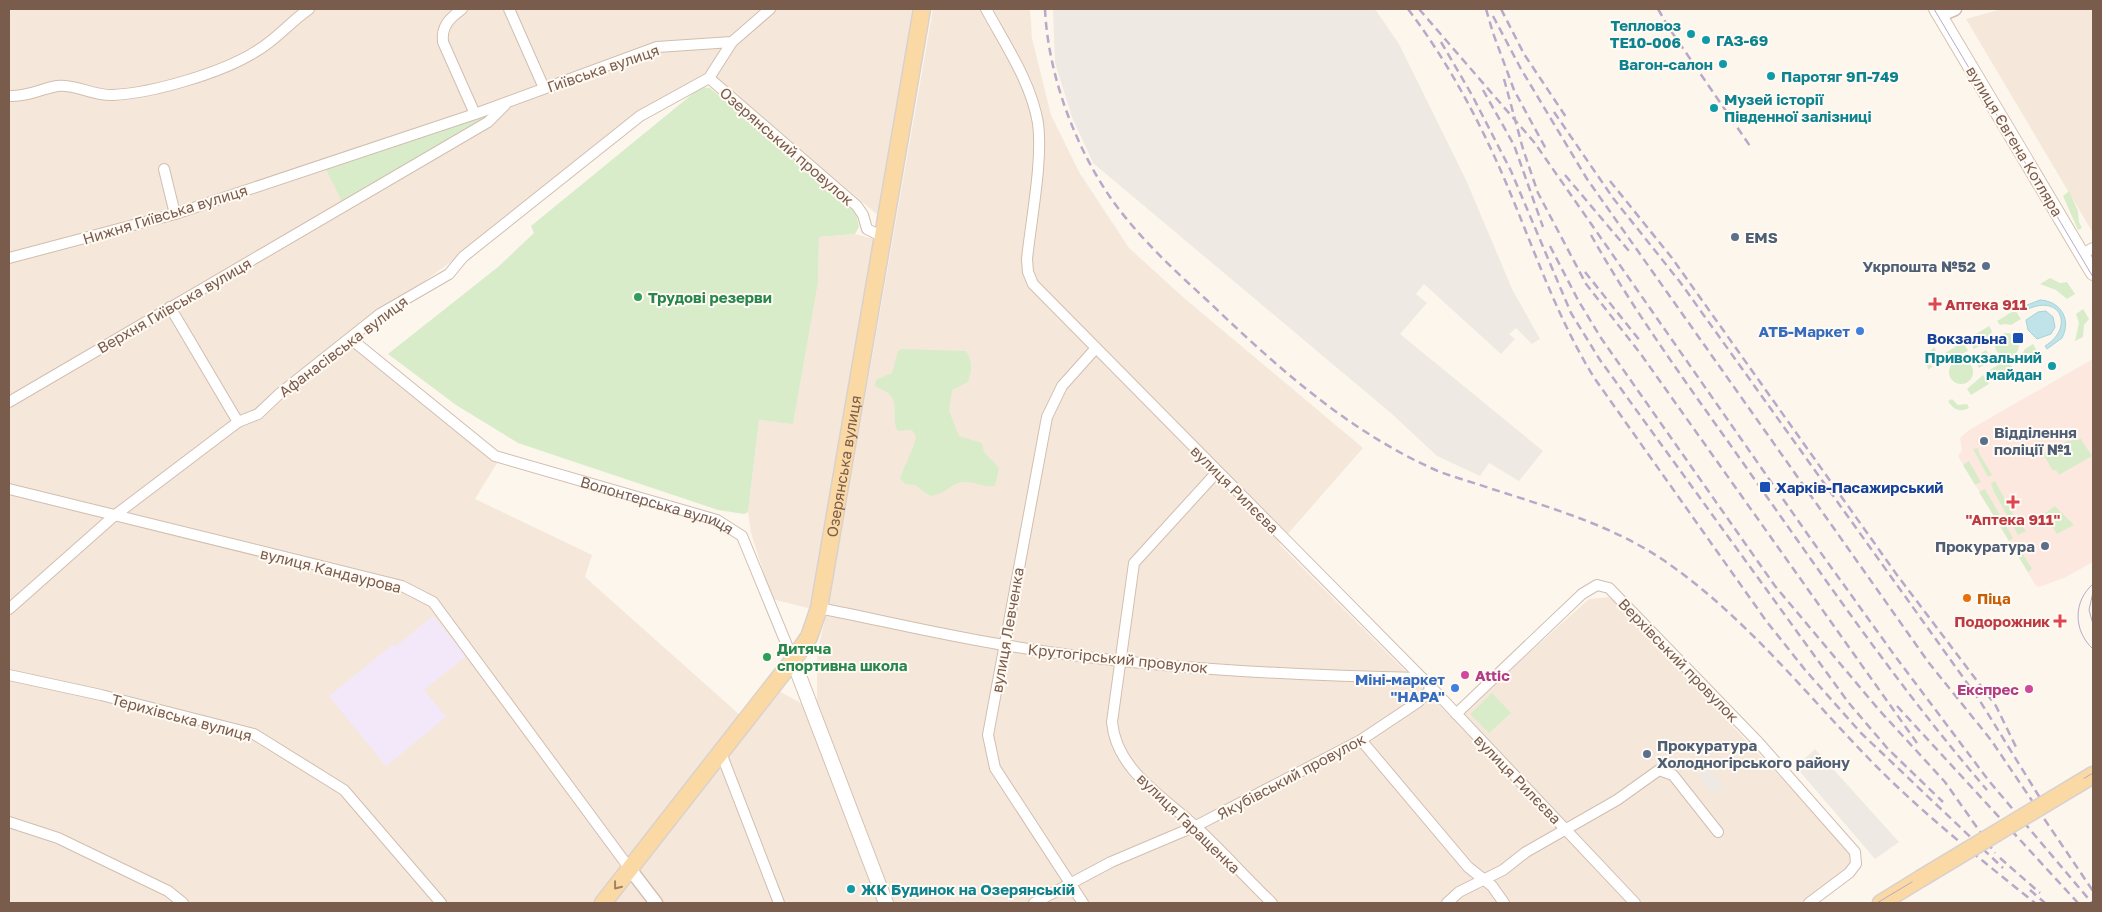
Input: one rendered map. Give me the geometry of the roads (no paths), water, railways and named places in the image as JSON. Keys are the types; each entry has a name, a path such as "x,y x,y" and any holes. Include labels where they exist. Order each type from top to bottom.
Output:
{"main road":[{"name":"Озерянська вулиця","path":"793,660 809,637 818,608 835,521 881,236 922,9"},
{"name":"вулиця Євгена Котляра","path":"1939,12 2088,251 2093,273"},
{"path":"604,903 793,660"},
{"path":"793,660 886,903"},
{"path":"1881,903 2093,775"}],"street":[{"path":"9,96 34,94 45,89 64,86 77,86 97,94 111,95 155,88 200,76 254,53 278,36 309,9"},
{"path":"462,9 451,18 442,34 443,42 475,114"},
{"path":"509,9 544,88"},
{"path":"709,78 732,42 770,9"},
{"name":"вулиця Рилєєва","path":"986,9 1025,84 1038,122 1039,143 1027,259 1028,272 1033,284 1432,688 1635,903"},
{"path":"1939,12 1955,9"},
{"name":"Гиївська вулиця","path":"320,165 475,114 657,47 732,42"},
{"name":"Озерянський провулок","path":"709,78 857,206 863,215 867,229 881,236"},
{"name":"Афанасівська вулиця","path":"9,608 114,516 238,422 258,414 328,354 351,339 380,314 449,274 463,257 640,116 709,78"},
{"name":"Гиївська вулиця","path":"341,210 488,122 506,103"},
{"name":"Нижня Гиївська вулиця","path":"9,258 176,214 320,165"},
{"path":"164,169 176,214"},
{"name":"Верхня Гиївська вулиця","path":"9,402 170,307 341,210"},
{"path":"170,307 238,422"},
{"name":"Волонтерська вулиця","path":"351,339 495,456 717,520 742,536 793,660"},
{"name":"вулиця Левченка","path":"1083,903 995,768 988,736 1047,417 1062,386 1096,348"},
{"name":"вулиця Гаращенка","path":"1217,472 1134,563 1112,722 1113,738 1121,754 1147,785 1196,826 1272,903"},
{"name":"вулиця Кандаурова","path":"9,489 402,586 432,602 656,903"},
{"name":"Верхівський провулок","path":"1456,714 1582,594 1597,585 1608,588 1759,743 1855,852 1856,864 1849,873 1809,903"},
{"name":"Крутогірський провулок","path":"818,608 1004,645 1120,661 1303,675 1422,678"},
{"name":"Терихівська вулиця","path":"9,675 101,695 254,734 344,790 441,903"},
{"name":"Якубівський провулок","path":"1034,903 1110,862 1196,826 1362,740 1418,702 1432,688"},
{"path":"1362,740 1468,867 1492,886 1504,903"},
{"path":"721,753 779,903"},
{"path":"1447,903 1459,892 1485,880 1526,852 1617,800 1659,770 1673,775 1718,832"},
{"path":"9,822 58,838 168,891 183,903"}],"water":[{"path":"2040,300 2047,301 2058,307 2065,318 2066,324 2062,338 2047,349 2045,346 2054,339 2060,330 2060,314 2055,309 2047,306 2037,306 2024,311 2022,307"},
{"path":"2046,311 2053,317 2055,327 2051,334 2037,339 2028,330 2026,320 2038,312"}],"tram line":[{"path":"1934,9 2093,277"},
{"path":"2093,584 2086,591 2082,599 2078,616 2082,634 2086,642 2093,649"},
{"path":"2093,592 2089,610 2093,624"},
{"path":"1877,903 2093,773"}],"railway":[{"path":"1045,9 1051,58 1065,108 1085,154 1110,197 1132,226 1157,253 1261,350 1341,416 1400,452 1442,473 1600,526 1624,537 1669,564 1750,633 1872,762 1911,799 1951,835 2035,903"},
{"path":"1408,9 1454,78 1480,127 1571,336 1595,379 1767,622 1806,671 1861,733 2003,868"},
{"path":"1419,9 1534,142 1813,542 1895,656 1989,781 2092,903"},
{"path":"1486,9 1514,90 1546,149"},
{"path":"1501,9 1524,54 1566,117"},
{"path":"1658,9 1750,146"},
{"path":"1493,16 1521,69 1587,179 1929,663 1991,740 2093,891"},
{"path":"1441,42 1472,95 1511,171 1571,313 1600,360 1848,702 1888,749 1943,802"},
{"path":"1504,79 1523,149 1538,193 1586,284 1640,353 1917,743"},
{"path":"1483,90 1514,145 1543,227"},
{"path":"1554,112 1613,198 1680,282 1980,701 2045,806"},
{"path":"1565,175 1629,251"},
{"path":"1610,181 1672,258 1897,575 1996,706 2017,749"},
{"path":"1591,235 1627,295 1666,354 1835,593 1893,673 1987,790"},
{"path":"1550,246 1578,300 1601,338 1775,586 1879,710 1945,782 1995,853"},
{"path":"1585,272 1641,342"},
{"path":"1897,706 2078,903"},
{"path":"2000,858 2040,893"},
{"path":"2030,890 2045,903"}],"place":[{"name":"Тепловоз ТЕ10-006","path":"1691,34"},
{"name":"ГАЗ-69","path":"1706,40"},
{"name":"Вагон-салон","path":"1723,64"},
{"name":"Паротяг 9П-749","path":"1771,76"},
{"name":"Музей історії Південної залізниці","path":"1714,108"},
{"name":"EMS","path":"1735,237"},
{"name":"Укрпошта №52","path":"1986,266"},
{"name":"Трудові резерви","path":"638,297"},
{"name":"Аптека 911","path":"1935,304"},
{"name":"АТБ-Маркет","path":"1860,331"},
{"name":"Вокзальна","path":"2018,338"},
{"name":"Привокзальний майдан","path":"2052,366"},
{"name":"Відділення поліції №1","path":"1984,441"},
{"name":"Харків-Пасажирський","path":"1765,487"},
{"name":"\"Аптека 911\"","path":"2013,502"},
{"name":"Прокуратура","path":"2045,546"},
{"name":"Піца","path":"1967,598"},
{"name":"Подорожник","path":"2060,621"},
{"name":"Дитяча спортивна школа","path":"767,657"},
{"name":"Attic","path":"1465,675"},
{"name":"Міні-маркет \"НАРА\"","path":"1455,688"},
{"name":"Експрес","path":"2029,689"},
{"name":"Прокуратура Холодногірського району","path":"1647,754"},
{"name":"ЖК Будинок на Озерянській","path":"851,889"}]}
